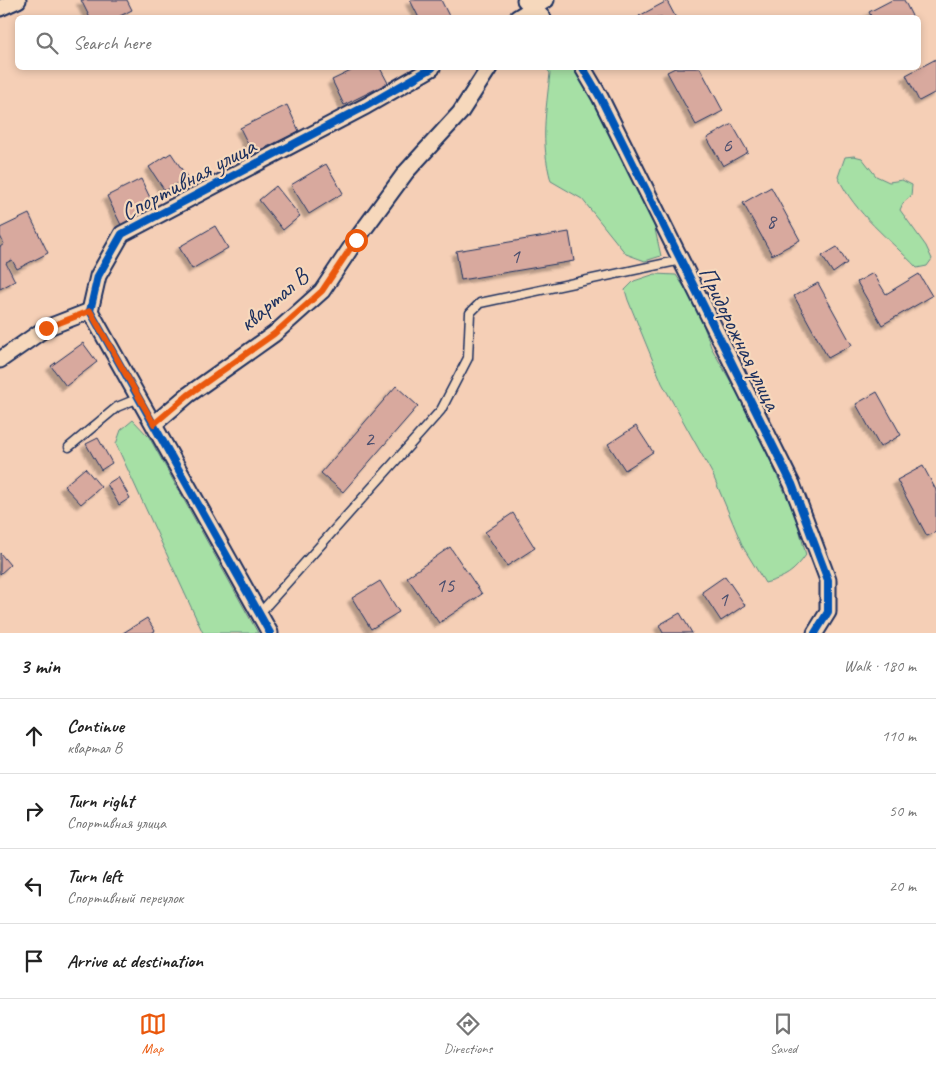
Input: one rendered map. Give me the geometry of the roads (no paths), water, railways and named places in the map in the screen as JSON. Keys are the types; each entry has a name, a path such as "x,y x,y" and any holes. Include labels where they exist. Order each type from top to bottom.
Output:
{"street":[{"path":"0,8 18,0"},
{"path":"522,15 537,6"},
{"name":"Спортивная улица","path":"90,311 98,276 122,234 366,106 429,70"},
{"name":"квартал В","path":"154,424 188,395 274,334 322,291 356,240 406,172 460,112 488,70"},
{"name":"Придорожная улица","path":"584,70 600,97 792,484 828,580 828,612 816,633"},
{"path":"0,360 46,328 90,311 270,633"}],"lane":[{"path":"260,613 441,410 468,358 470,313 480,303 681,260"},
{"path":"69,447 117,408 139,398"}]}
